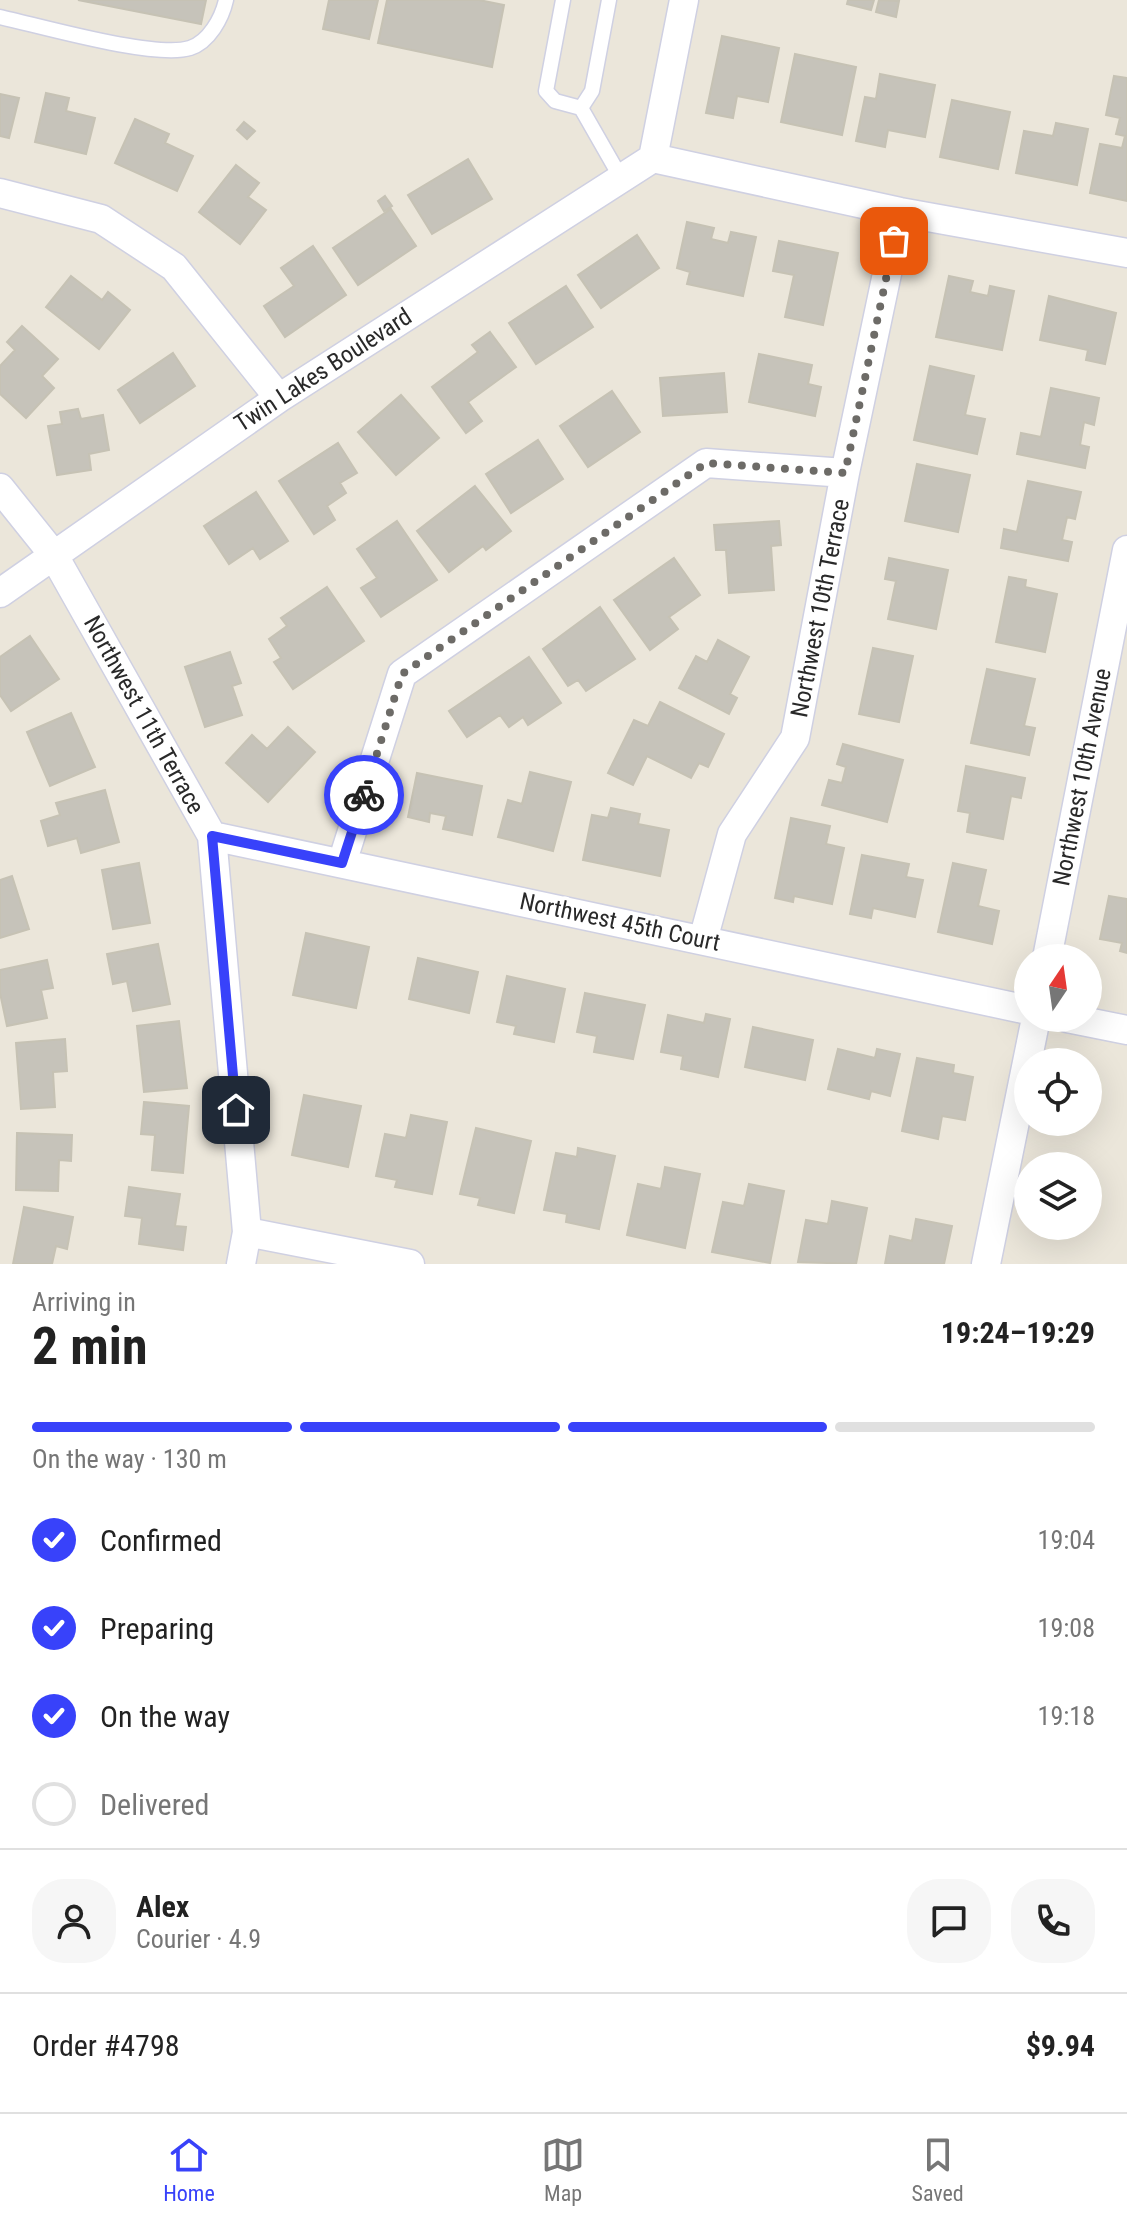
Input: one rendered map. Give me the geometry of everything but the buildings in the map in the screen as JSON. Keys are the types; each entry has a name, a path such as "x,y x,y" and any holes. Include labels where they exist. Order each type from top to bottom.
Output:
{"street":[{"path":"684,0 653,158 900,212 1127,253"},
{"name":"Twin Lakes Boulevard","path":"0,593 279,398 653,158"},
{"path":"0,193 101,219 174,267 279,398"},
{"name":"Northwest 10th Terrace","path":"703,940 732,834 795,738 845,473 900,212"},
{"path":"342,863 402,674 706,463 845,473"},
{"name":"Northwest 11th Terrace","path":"0,488 53,554 212,836 247,1232 241,1264"},
{"name":"Northwest 10th Avenue","path":"1050,944 1118,638 1127,550"},
{"name":"Northwest 45th Court","path":"212,836 1014,1007"},
{"path":"1102,1025 1127,1030"},
{"path":"986,1264 1033,1032"},
{"path":"247,1232 410,1264"}],"lane":[{"path":"0,17 145,48 179,49 201,43 210,34 226,0"},
{"path":"563,0 546,91 555,101 581,108 621,178"},
{"path":"581,108 592,91 609,0"}],"way so far":[{"path":"364,795 402,674 706,463 845,473 894,241"}],"route":[{"path":"236,1110 212,836 342,863 364,795"}]}
